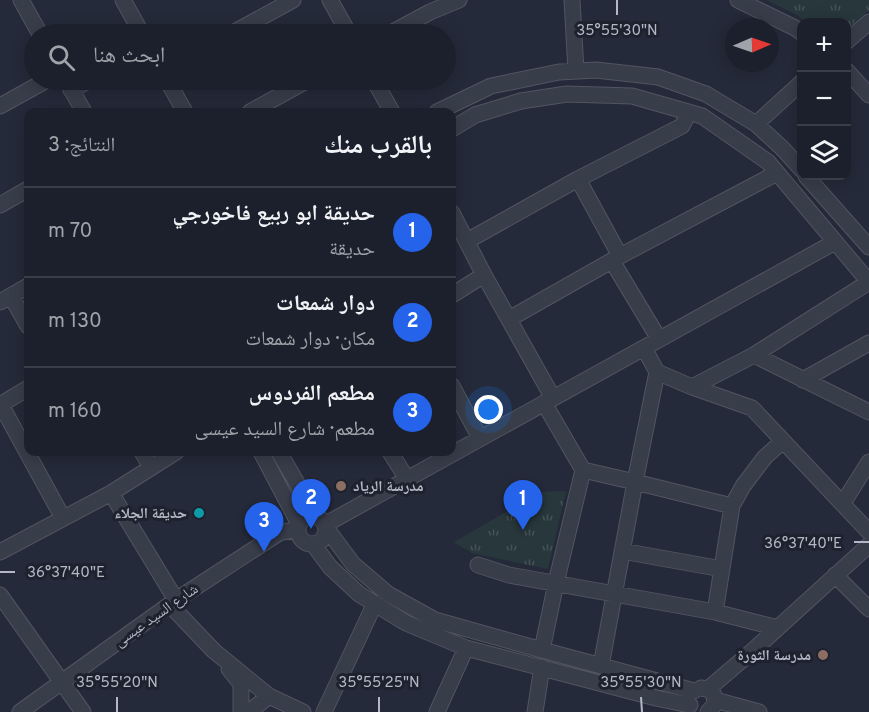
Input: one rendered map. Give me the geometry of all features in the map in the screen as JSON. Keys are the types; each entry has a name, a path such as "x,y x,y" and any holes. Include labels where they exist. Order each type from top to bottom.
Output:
{"street":[{"path":"21,0 34,24"},
{"path":"249,24 293,0"},
{"path":"330,0 344,24"},
{"path":"408,24 459,0"},
{"path":"572,0 576,71"},
{"path":"738,0 797,30"},
{"path":"126,1 137,24"},
{"path":"851,38 869,22"},
{"path":"445,108 491,86 559,72 596,70 658,77 706,94 756,124 797,165"},
{"path":"848,72 869,95"},
{"path":"756,124 797,86"},
{"path":"0,106 29,90"},
{"path":"72,90 82,108"},
{"path":"173,90 183,108"},
{"path":"257,108 290,90"},
{"path":"380,90 390,108"},
{"path":"456,127 475,115 521,101 567,94 632,96 702,116 768,162 869,282 754,354 692,387"},
{"path":"467,241 578,179 682,126 689,112"},
{"path":"509,319 616,258 777,173"},
{"path":"578,179 659,339"},
{"path":"810,180 869,247"},
{"path":"0,205 24,191"},
{"path":"456,220 509,319 583,470 542,650"},
{"path":"456,451 835,242"},
{"path":"456,292 484,275"},
{"path":"24,288 5,299 24,321"},
{"path":"803,380 869,343"},
{"path":"644,348 657,372 752,408 869,532"},
{"path":"754,354 803,380 866,406"},
{"path":"601,666 657,372"},
{"path":"24,390 0,405 24,448"},
{"path":"456,393 480,438"},
{"path":"715,612 732,506 743,486 765,458 783,441"},
{"path":"28,456 63,518"},
{"path":"144,456 151,467"},
{"path":"0,552 111,493 169,456"},
{"path":"263,456 299,526 300,537 303,541 312,544 330,567 359,594 406,623 466,648 656,698 759,712"},
{"path":"281,456 323,523 353,564 388,594 435,620 601,666 703,705"},
{"path":"393,456 407,479"},
{"path":"323,523 448,456"},
{"path":"843,503 869,462"},
{"path":"583,470 732,506"},
{"path":"111,493 173,602 241,684 241,712"},
{"path":"299,526 305,517 310,515 323,523 326,534 322,541 312,544"},
{"name":"شارع السيد عيسى","path":"20,712 173,602 279,533 299,526"},
{"path":"703,705 777,628 869,545"},
{"path":"622,551 722,569"},
{"path":"478,565 509,574 715,612 777,628"},
{"path":"835,575 869,609"},
{"path":"0,595 83,712"},
{"path":"324,712 375,603"},
{"path":"437,712 466,648"},
{"path":"214,651 269,696 303,712"},
{"path":"535,712 542,667"},
{"path":"249,712 269,696"}],"green space":[{"path":"767,0 869,0 869,10 851,26 851,18 801,18"},
{"path":"566,491 548,569 472,553 454,542 541,492"}],"place":[{"name":"مدرسة الرياد","path":"341,486"},
{"name":"حديقة الجلاء","path":"199,513"},
{"name":"دوار شمعات","path":"311,529"},
{"name":"حديقة ابو ربيع فاخورجي","path":"523,530"},
{"name":"مطعم الفردوس","path":"264,552"},
{"name":"مدرسة الثورة","path":"823,655"}]}
